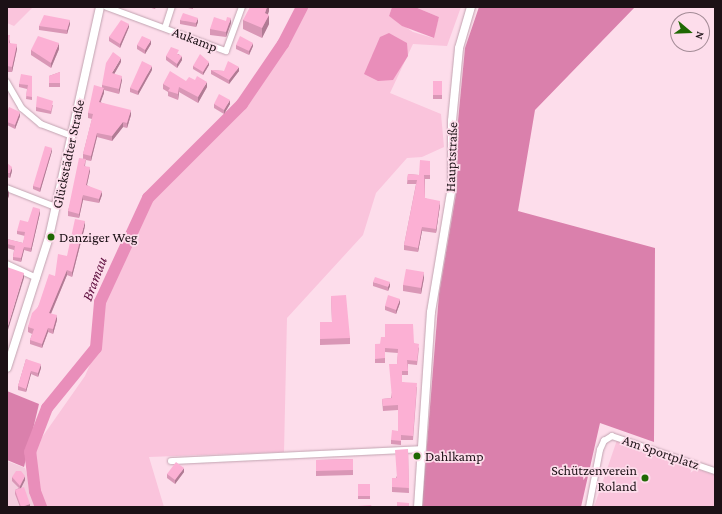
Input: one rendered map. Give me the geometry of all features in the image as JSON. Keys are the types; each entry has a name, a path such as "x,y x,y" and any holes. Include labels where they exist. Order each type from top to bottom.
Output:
{"street":[{"name":"Glückstädter Straße","path":"7,368 37,278 56,207 100,7"},
{"name":"Aukamp","path":"107,7 226,51 242,7"},
{"name":"Aukamp","path":"165,28 172,7"},
{"name":"Hauptstraße","path":"422,449 432,308 452,186 452,121 459,48 471,7"},
{"path":"7,82 22,108 41,124 72,136"},
{"path":"7,188 56,207"},
{"path":"7,264 37,278"},
{"name":"Am Sportplatz","path":"589,507 600,450 604,441 612,436 715,471"},
{"path":"171,460 422,449 418,507"}],"shaded area":[{"path":"7,7 33,7 14,26 7,23"},
{"path":"304,7 392,7 389,16 413,32 433,38 439,17 415,7 461,7 447,46 413,44 390,93 441,114 444,147 422,157 407,158 376,193 363,235 287,318 284,452 149,457 164,507 44,507 37,491 31,453 85,376 97,348 101,302 149,199 244,106 284,46"},
{"path":"392,7 415,7 439,17 434,38 402,26 389,16"},
{"path":"479,7 635,7 535,110 518,211 655,248 654,442 600,423 581,507 422,507 439,294 457,188 458,121 465,48"},
{"path":"389,33 407,43 408,56 393,80 378,81 364,74 380,37"},
{"path":"7,391 39,404 24,467 7,460"},
{"name":"Schützenverein Roland","path":"617,440 715,475 715,507 594,507"},
{"path":"7,461 25,468 37,507 7,507"}],"building":[{"path":"250,7 267,7 265,13 269,15 262,28 243,20"},
{"path":"183,13 198,18 196,23 180,20"},
{"path":"44,15 70,20 67,30 39,26"},
{"path":"214,17 226,21 227,17 231,18 226,32 210,29"},
{"path":"121,20 129,24 120,44 109,37"},
{"path":"7,35 10,35 9,43 17,44 12,67 7,66"},
{"path":"38,36 59,43 51,63 31,50"},
{"path":"142,36 151,40 145,50 137,45"},
{"path":"240,36 253,43 249,51 236,45"},
{"path":"171,47 179,50 177,54 182,56 177,64 166,56"},
{"path":"113,52 121,58 112,73 122,76 119,89 102,85 106,63"},
{"path":"200,54 209,62 203,72 193,66"},
{"path":"142,61 152,66 138,91 130,88"},
{"path":"228,61 239,67 229,80 211,70 224,71"},
{"path":"170,71 186,81 189,77 195,80 197,76 207,82 198,97 179,87 178,94 168,91 170,88 163,84"},
{"path":"60,72 60,83 49,83 49,76"},
{"path":"21,74 32,76 32,97 26,96 28,85 19,84"},
{"path":"433,81 442,81 442,95 433,95"},
{"path":"94,85 104,88 99,102 131,110 127,123 123,122 112,136 97,133 91,156 83,154 93,114 88,113"},
{"path":"219,94 230,100 224,110 214,104"},
{"path":"37,96 53,101 51,111 36,107"},
{"path":"9,107 20,112 15,125 7,122 7,112"},
{"path":"45,146 52,148 40,188 33,186"},
{"path":"79,158 86,159 84,166 90,167 86,185 102,191 99,199 83,195 79,214 68,211"},
{"path":"420,160 430,161 430,175 424,175 425,198 440,201 436,229 422,227 418,248 404,245 417,180 407,180 408,174 419,175"},
{"path":"7,163 12,167 10,173 7,173"},
{"path":"33,207 40,209 31,248 24,247 21,258 13,257 15,246 7,244 7,239 23,243 25,232 17,231 20,220 28,222"},
{"path":"75,219 85,221 72,272 67,270 49,313 57,315 53,329 48,328 42,344 30,340 34,329 28,327 32,313 38,307 49,274 55,276 58,254 67,256"},
{"path":"7,267 24,273 7,329"},
{"path":"406,269 424,272 421,288 403,285"},
{"path":"375,277 390,282 388,287 373,282"},
{"path":"346,295 350,338 320,339 320,322 332,322 331,296"},
{"path":"388,295 400,299 396,310 385,306"},
{"path":"385,324 413,324 414,343 419,344 417,361 407,360 408,371 402,371 402,382 417,383 413,436 401,435 401,441 391,440 392,430 398,431 398,405 383,406 382,399 392,398 389,364 397,364 398,349 385,348 385,358 375,359 375,344 380,344 381,337 385,337"},
{"path":"26,359 41,364 38,373 31,371 26,389 18,386"},
{"path":"408,449 409,488 392,487 392,478 397,478 395,450"},
{"path":"353,459 353,470 316,471 316,460"},
{"path":"176,462 184,468 175,480 167,474"},
{"path":"16,471 21,471 25,476 20,486 12,477"},
{"path":"358,484 370,484 370,496 358,496"},
{"path":"24,487 30,504 21,507 15,490"},
{"path":"397,502 409,503 409,507 397,507"},
{"path":"371,505 372,507 358,507 358,506"}],"waterway":[{"name":"Bramau","path":"41,507 35,491 30,452 47,408 96,348 100,302 148,198 242,104 283,44 302,7"}],"place":[{"name":"Danziger Weg","path":"51,237"},
{"name":"Dahlkamp","path":"417,456"},
{"name":"Schützenverein Roland","path":"645,478"}]}
